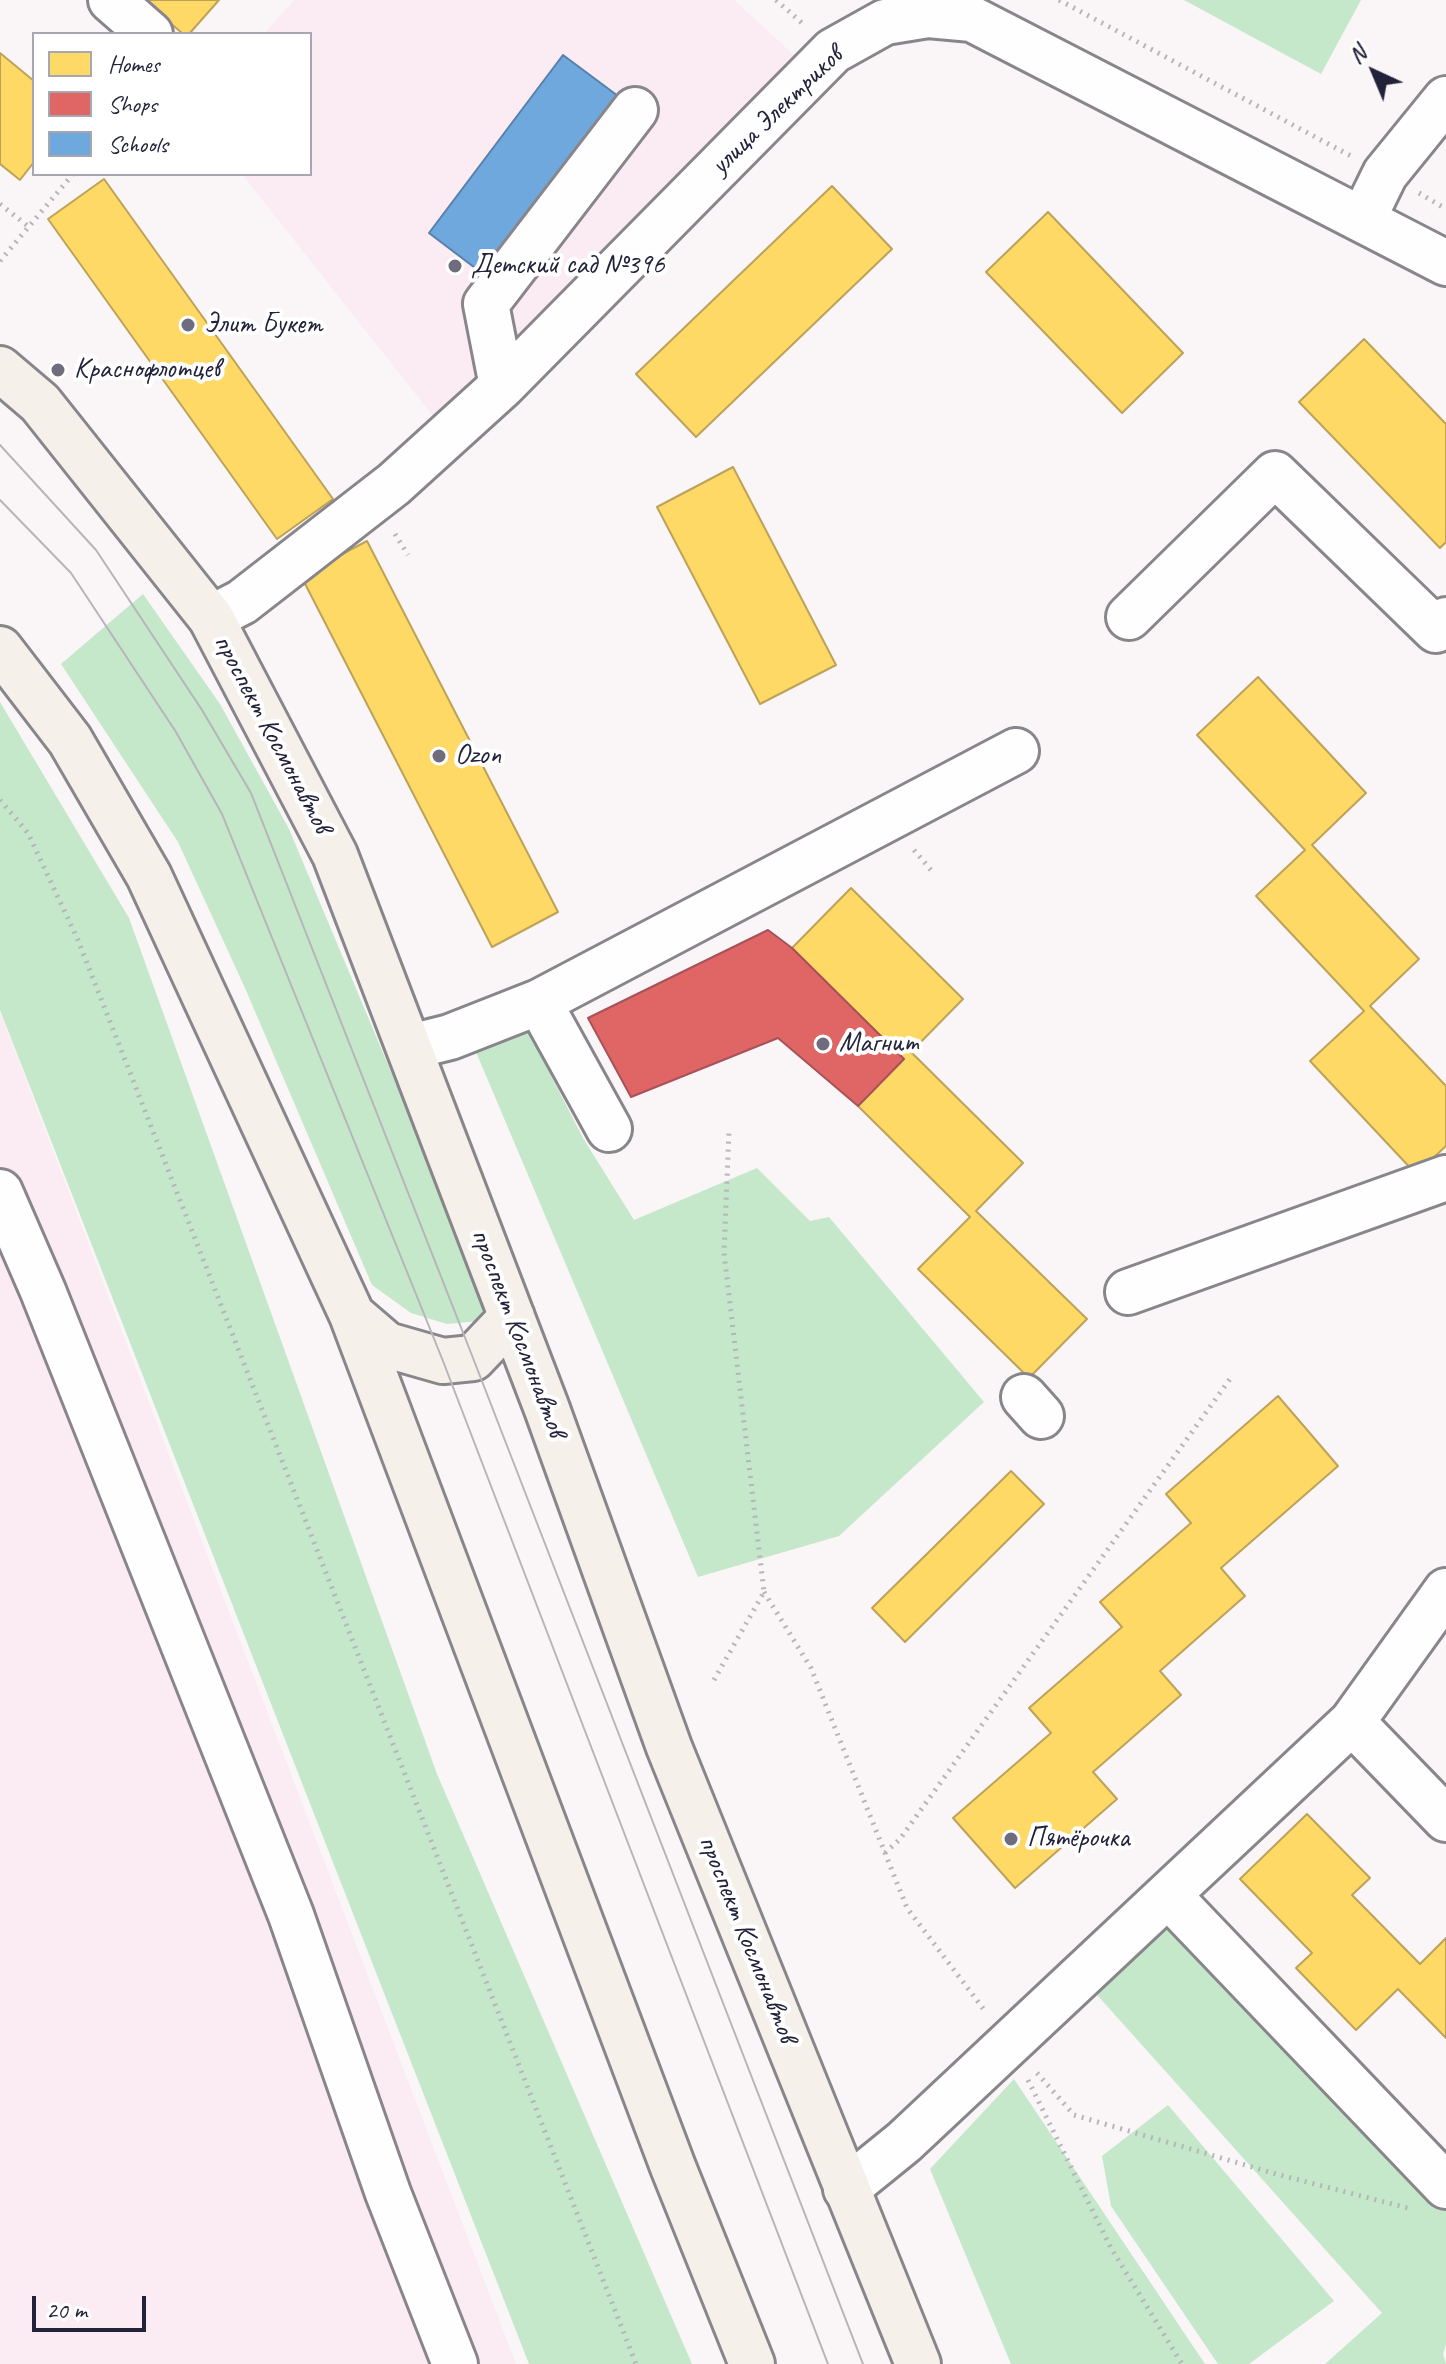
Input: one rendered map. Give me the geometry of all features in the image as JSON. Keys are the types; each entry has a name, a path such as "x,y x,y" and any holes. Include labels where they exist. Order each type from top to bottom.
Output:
{"main road":[{"name":"проспект Космонавтов","path":"0,369 40,403 211,618 335,855 512,1317 669,1747 918,2364"},
{"path":"0,649 70,740 149,876 352,1315 673,2167 752,2364"},
{"path":"352,1315 387,1345 443,1361 473,1358 512,1317"}],"lane":[{"path":"111,0 148,32"},
{"name":"улица Электриков","path":"211,618 242,602 394,484 502,386 833,51 885,22 928,15 972,19 1446,263"},
{"path":"1363,219 1385,174 1446,99"},
{"path":"502,386 486,304 635,110"},
{"path":"1129,617 1275,474 1436,630 1446,620"},
{"path":"410,1047 450,1037 539,1002 1016,751"},
{"path":"539,1002 609,1129"},
{"path":"1128,1292 1446,1178"},
{"path":"0,1192 43,1291 291,1915 388,2193 455,2364"},
{"path":"846,2189 904,2142 998,2027 1168,1895 1352,1722 1440,1615"},
{"path":"1352,1722 1446,1819"},
{"path":"1168,1895 1431,2198"}],"path":[{"path":"1059,0 1446,209"},
{"path":"0,261 71,176"},
{"path":"0,204 29,227"},
{"path":"0,800 28,833 78,940 636,2364"},
{"path":"729,1131 724,1253 764,1592 811,1668 907,1908 998,2027 1074,2115 1276,2174 1431,2198"},
{"path":"885,1853 900,1839 1230,1379"},
{"path":"714,1680 764,1592"},
{"path":"998,2027 1111,2248 1182,2364"}],"shaded area":[{"name":"Детский сад №396","path":"294,0 734,0 808,68 433,416 244,176 312,176 312,32 266,32"},
{"path":"0,1012 516,2364 0,2364"}],"green space":[{"path":"1184,0 1361,0 1321,74"},
{"path":"143,594 220,704 289,829 486,1298 480,1321 447,1324 411,1313 372,1285 245,988 178,842 61,664"},
{"path":"0,702 129,918 437,1774 692,2364 529,2364 0,1010"},
{"path":"528,1031 583,1138 634,1220 757,1168 810,1221 829,1217 984,1402 839,1536 698,1577 476,1052"},
{"path":"1168,1910 1446,2193 1446,2344 1443,2354 1446,2364 1325,2364 1382,2313 1090,1987"},
{"path":"1014,2079 1205,2364 1011,2364 930,2169"},
{"path":"1168,2105 1334,2301 1249,2364 1218,2364 1111,2206 1102,2156"}],"building: Homes":[{"path":"144,0 219,0 191,32 181,32"},
{"path":"0,53 32,79 32,165 20,180 0,164"},
{"path":"104,179 333,499 277,539 48,219"},
{"path":"832,186 892,249 696,437 636,374"},
{"path":"1048,212 1183,353 1122,413 986,272"},
{"path":"1364,339 1446,424 1446,542 1440,548 1299,402"},
{"path":"733,467 836,665 760,704 657,507"},
{"path":"367,541 558,912 492,947 301,576"},
{"path":"1258,677 1366,793 1312,845 1419,959 1370,1006 1446,1086 1446,1146 1416,1174 1310,1061 1364,1011 1256,896 1305,850 1197,735"},
{"path":"851,888 963,999 911,1052 1023,1163 976,1211 1087,1319 1029,1378 918,1269 970,1217 858,1106 904,1059 792,948"},
{"path":"1278,1396 1338,1466 1221,1568 1245,1596 1160,1671 1181,1695 1093,1772 1117,1799 1015,1888 953,1818 1051,1733 1029,1708 1122,1627 1100,1602 1191,1523 1166,1494"},
{"path":"1011,1471 1044,1504 905,1642 872,1608"},
{"path":"1307,1814 1370,1878 1352,1895 1420,1964 1446,1938 1446,2038 1398,1989 1356,2030 1296,1968 1312,1953 1240,1879"}],"building: Shops":[{"path":"768,930 792,948 904,1059 858,1106 778,1038 631,1097 588,1018"}],"building: Schools":[{"path":"563,55 618,96 483,274 429,233"}],"tram line":[{"path":"0,445 96,550 202,710 251,793 863,2364"},
{"path":"0,500 71,573 176,732 222,814 443,1361 828,2364"}],"place":[{"name":"Детский сад №396","path":"455,266"},
{"name":"Элит Букет","path":"188,325"},
{"name":"Краснофлотцев","path":"58,370"},
{"name":"Ozon","path":"439,756"},
{"name":"Магнит","path":"823,1044"},
{"name":"Пятёрочка","path":"1011,1839"}]}
